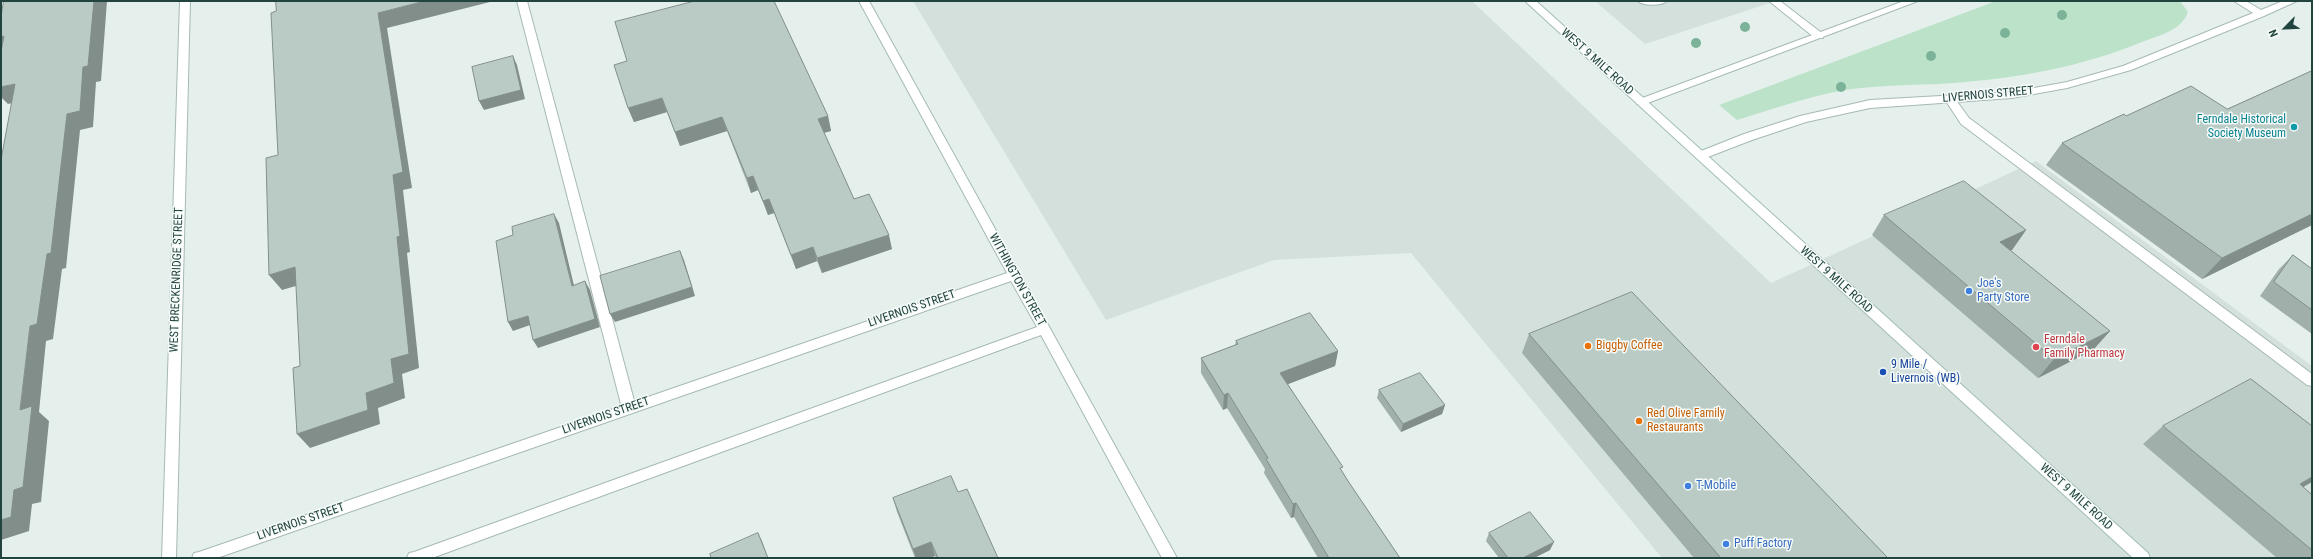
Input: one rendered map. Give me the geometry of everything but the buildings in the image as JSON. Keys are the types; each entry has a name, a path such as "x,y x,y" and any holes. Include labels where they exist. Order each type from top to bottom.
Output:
{"street":[{"name":"WEST BRECKENRIDGE STREET","path":"169,558 185,1"},
{"path":"522,1 629,408"},
{"name":"WITHINGTON STREET","path":"864,1 1170,558"},
{"name":"WEST 9 MILE ROAD","path":"1530,1 2144,558"},
{"path":"1643,1 1662,1"},
{"path":"1774,1 1819,36"},
{"path":"1641,102 1913,1"},
{"path":"2239,1 2262,14"},
{"name":"LIVERNOIS STREET","path":"1700,156 1748,137 1804,119 1870,104 2012,95 2067,85 2127,68 2292,1"},
{"path":"1948,98 1965,121 2312,381"},
{"name":"LIVERNOIS STREET","path":"200,558 1014,275"},
{"path":"414,558 1044,329"}],"shaded area":[{"path":"913,1 1472,1 1771,283 2036,161 2312,366 2312,558 1662,558 1411,253 1274,260 1106,320"},
{"path":"1595,1 1776,1 1645,44"}],"green space":[{"path":"1996,1 2180,1 2188,12 2180,24 2169,32 2119,51 2073,65 2050,70 1978,81 1845,90 1806,99 1737,120 1719,105"}],"place":[{"name":"Ferndale Historical Society Museum","path":"2294,127"},
{"name":"Joe's Party Store","path":"1969,291"},
{"name":"Biggby Coffee","path":"1588,346"},
{"name":"Ferndale Family Pharmacy","path":"2036,347"},
{"name":"9 Mile / Livernois (WB)","path":"1883,372"},
{"name":"Red Olive Family Restaurants","path":"1639,421"},
{"name":"T-Mobile","path":"1688,486"},
{"name":"Puff Factory","path":"1726,544"}]}
